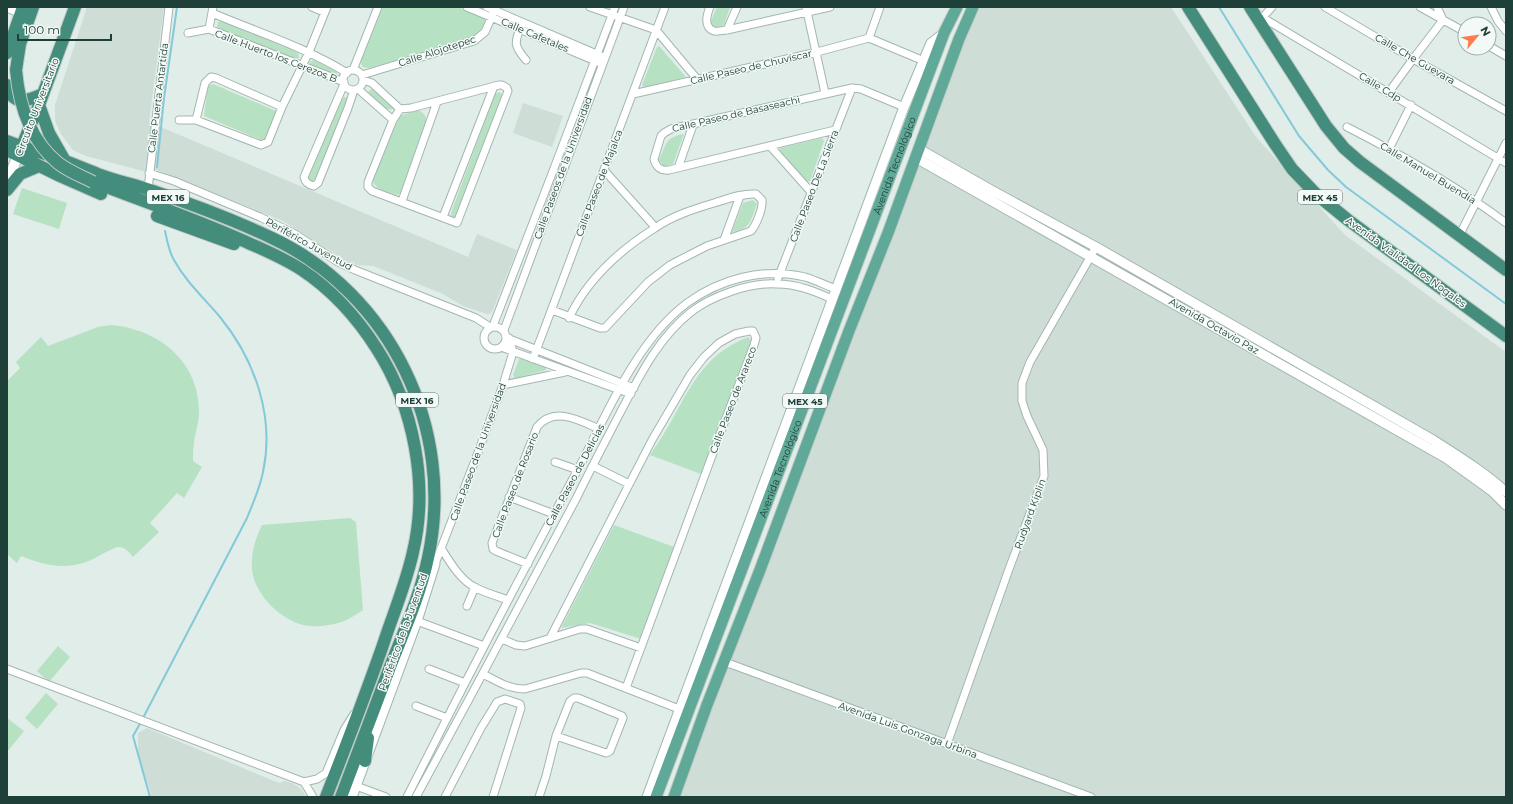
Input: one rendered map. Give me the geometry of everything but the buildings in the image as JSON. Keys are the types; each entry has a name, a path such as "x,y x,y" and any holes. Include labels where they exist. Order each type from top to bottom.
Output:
{"highway":[{"path":"33,7 20,44 16,70 19,97 27,119 40,143 57,162 76,174 93,182 220,231 261,249"},
{"name":"Circuito Universitario","path":"15,151 41,100 75,7"},
{"name":"Avenida Vialidad Los Nogales","path":"1188,7 1274,144 1292,169 1316,194 1348,220 1506,336"},
{"path":"7,52 22,11"},
{"path":"1255,12 1326,126 1344,148 1360,162 1506,270"},
{"path":"7,85 13,97 21,101 41,100 49,134 64,160 60,165 60,176"},
{"name":"MEX 16","path":"7,141 15,151 39,166 60,176 163,218 225,241 261,249"},
{"name":"Periférico de la Juventud","path":"15,151 50,155 99,174 239,223 295,250 314,262 338,281 370,315 391,344 407,373 425,426 432,457 434,492 433,521 428,556 417,597 341,797"},
{"path":"7,190 20,174 39,166"},
{"name":"Periférico de la Juventud","path":"261,249 280,257 304,271 322,285 351,315 370,338 385,361 403,401 410,426 419,478 417,533 414,550 362,704 326,797"},
{"path":"417,597 435,564"},
{"path":"365,761 370,719"}],"main road":[{"name":"Avenida Tecnológico","path":"656,797 944,33 957,7"},
{"name":"Avenida Tecnológico","path":"674,797 707,705 760,570 959,39 973,7"},
{"name":"Circuito Universitario","path":"7,183 15,151"},
{"path":"744,564 760,570"}],"street":[{"name":"Calle Puerta Antartida","path":"148,190 169,7"},
{"path":"179,120 196,120 264,144 270,141 282,108 309,52 326,10 312,7"},
{"path":"362,78 362,85 356,90 316,185 314,186 309,184 304,177 344,83 344,77 350,72 378,7"},
{"name":"Calle Cafetales","path":"467,7 494,12"},
{"name":"Calle Cafetales","path":"487,7 521,26 603,61"},
{"path":"590,7 612,16 656,30 697,79"},
{"name":"Calle Paseos de la Universidad","path":"491,327 510,282 615,7"},
{"name":"Calle Paseos de la Universidad","path":"506,335 520,286 624,7"},
{"name":"Calle Paseo de Majalca","path":"533,359 665,7"},
{"path":"710,7 706,17 708,26 713,31 727,30 807,10 830,7"},
{"path":"727,30 736,7"},
{"path":"880,7 869,38 924,61"},
{"path":"1255,12 1272,7"},
{"name":"Calle Che Guevara","path":"1325,7 1506,111"},
{"path":"1420,7 1457,28"},
{"path":"1437,7 1443,20"},
{"path":"1491,7 1498,21 1506,31"},
{"path":"7,8 22,11"},
{"path":"188,33 209,29 212,10"},
{"name":"Calle Huerto los Cerezos B","path":"212,10 309,52 350,72"},
{"path":"807,10 825,93"},
{"name":"Calle Alojotepec","path":"362,78 474,41 485,32 494,12"},
{"name":"Calle Cdp","path":"1255,12 1506,163"},
{"path":"1389,92 1413,58 1443,20"},
{"path":"521,26 515,45 517,50 526,60"},
{"name":"Calle Huerto los Cerezos B","path":"209,29 344,83"},
{"path":"647,797 904,107 931,43 944,33"},
{"name":"Calle Paseo de Chuvíscar","path":"633,94 817,52 869,38"},
{"path":"1497,51 1506,56"},
{"path":"350,72 358,72 362,78 372,83 400,109 437,102 494,86 502,85 507,88 508,91 457,223 402,201 372,191 368,187 368,182 393,120 400,109"},
{"path":"196,120 205,83 211,77 282,108"},
{"path":"344,83 348,89 356,90 393,120"},
{"path":"443,217 494,86"},
{"name":"Calle Paseo de Basaseachi","path":"835,130 663,171 657,166 654,159 661,136 666,131 825,93 852,88 860,89 904,107"},
{"name":"Calle Paseo De La Sierra","path":"776,283 852,88"},
{"path":"402,201 437,102"},
{"path":"1389,148 1411,106"},
{"path":"678,168 693,125"},
{"name":"Calle Manuel Buendía","path":"1347,127 1389,148 1477,201 1506,223"},
{"path":"1460,236 1506,143"},
{"path":"770,146 811,192"},
{"name":"Avenida Octavio Paz","path":"917,153 991,190 1096,247 1433,440 1467,461 1506,492"},
{"name":"Avenida Octavio Paz","path":"917,153 1091,256 1446,458 1492,491 1506,505"},
{"path":"604,170 655,228"},
{"path":"553,171 562,174"},
{"name":"Periférico Juventud","path":"149,173 174,181 260,217 301,238 346,266 476,318 491,327"},
{"path":"552,310 569,318 600,328 605,328 648,282 670,265 707,246 748,232 752,229 763,205 762,200 756,194 740,196 694,209 655,228 630,245 610,263 591,284 573,309 569,318"},
{"path":"724,240 740,196"},
{"name":"Rudyard Kiplin","path":"947,744 1008,569 1044,476 1043,450 1027,416 1022,400 1022,383 1030,362 1096,247"},
{"name":"Calle Paseo de Delicias","path":"407,797 508,600 599,429 651,338 673,315 689,302 713,288 737,279 756,275 780,274 804,278 836,289"},
{"path":"510,282 520,286"},
{"name":"Calle Paseo de Delicias","path":"416,797 502,639 632,391 658,346 668,333 692,311 705,303 727,293 755,286 776,283 798,286 832,299"},
{"path":"513,352 506,335 499,327 491,327 485,332 485,343 491,348 494,349 502,347 513,352 566,372 622,387"},
{"name":"Calle Paseo de Arareco","path":"550,638 652,440 690,374 704,357 719,343 735,334 750,331 755,333 756,338 754,345 626,688"},
{"path":"502,347 506,341 506,335"},
{"path":"506,335 632,391"},
{"name":"Calle Paseo de la Universidad","path":"435,564 503,385 513,352"},
{"path":"503,385 566,372"},
{"name":"Calle Paseo de Rosario","path":"528,564 499,553 493,549 492,546 509,497 537,426 542,421 561,415 570,416 599,429"},
{"path":"555,462 578,470"},
{"path":"593,466 629,484"},
{"path":"509,497 554,514"},
{"path":"441,548 458,573 475,588 508,600"},
{"path":"352,797 417,621 435,564"},
{"path":"467,606 475,588"},
{"path":"417,621 484,646"},
{"path":"502,639 516,645 526,646 587,628 641,648"},
{"name":"Avenida Luis Gonzaga Urbina","path":"725,662 1091,797"},
{"path":"7,669 304,782 317,779 326,773 346,725 362,704"},
{"path":"429,669 465,683"},
{"path":"482,674 508,688 525,689 581,673 587,673 680,709"},
{"path":"539,797 556,736 568,703 574,698 578,698 622,716 623,718 610,751 606,753 556,736"},
{"path":"445,797 489,715 497,702 505,699 520,704 521,708 494,797"},
{"path":"416,706 447,718"},
{"path":"304,782 313,797"},
{"path":"356,786 386,797"}],"shaded area":[{"path":"87,7 164,7 149,122 468,257 477,234 517,250 492,312 487,314 463,306 441,293 373,266 357,265 345,260 283,221 157,170 143,171 86,156 73,150 61,134 55,121 55,105"},
{"path":"979,7 1171,7 1256,137 1345,235 1506,352 1506,797 676,797 973,15"},
{"path":"523,103 563,116 552,147 513,133"},
{"path":"147,728 269,779 280,783 284,781 292,783 300,788 307,797 152,797 138,754 138,733"}],"green space":[{"path":"383,7 458,7 482,17 485,19 485,22 481,30 474,38 369,68 363,67 361,64 362,59"},
{"path":"717,7 730,7 724,25 715,28 710,23"},
{"path":"222,21 298,53 299,57 297,61 220,29 217,26 218,22"},
{"path":"659,46 686,77 645,88 642,85 657,47"},
{"path":"314,60 337,71 337,75 336,76 311,67 309,64"},
{"path":"213,84 276,111 278,114 267,139 264,141 204,116 208,86"},
{"path":"371,89 375,90 392,103 394,109 387,109 377,103 369,95 368,92"},
{"path":"499,92 502,94 502,98 459,216 455,219 451,217 451,213 495,94"},
{"path":"345,97 348,98 348,101 314,183 311,184 307,178 341,99"},
{"path":"419,110 424,114 427,120 401,193 397,195 382,190 375,186 373,179 399,118 402,115"},
{"path":"684,134 673,164 664,166 659,160 667,142 673,137"},
{"path":"822,138 824,141 810,181 806,182 780,151 780,148"},
{"path":"22,188 67,203 59,229 13,214"},
{"path":"753,200 757,204 749,223 747,226 732,232 743,203"},
{"path":"111,325 129,328 145,333 160,341 173,351 184,364 192,378 197,395 199,413 193,461 202,467 184,498 177,493 150,523 159,532 133,557 125,549 118,547 84,563 75,565 48,565 21,556 17,563 7,554 7,381 20,368 16,362 41,337 48,346 98,327"},
{"path":"748,337 751,340 750,345 701,474 650,455 668,428 694,381 702,370 721,352"},
{"path":"519,359 546,367 546,370 515,378 513,375"},
{"path":"350,518 356,522 363,610 342,622 317,626 299,624 280,614 264,598 254,579 252,569 253,552 255,541 262,525"},
{"path":"614,525 674,547 641,639 590,623 561,628"},
{"path":"58,646 70,657 49,682 37,671"},
{"path":"46,693 58,704 37,729 25,718"},
{"path":"7,718 24,731 7,752"}],"waterway":[{"path":"157,167 164,98 177,7"},
{"path":"1219,7 1299,136 1328,170 1346,187 1506,304"},
{"path":"143,718 247,518 260,484 266,451 264,410 252,370 243,352 220,317 190,283 172,257 165,231"},
{"path":"141,722 133,736 150,797"}]}
